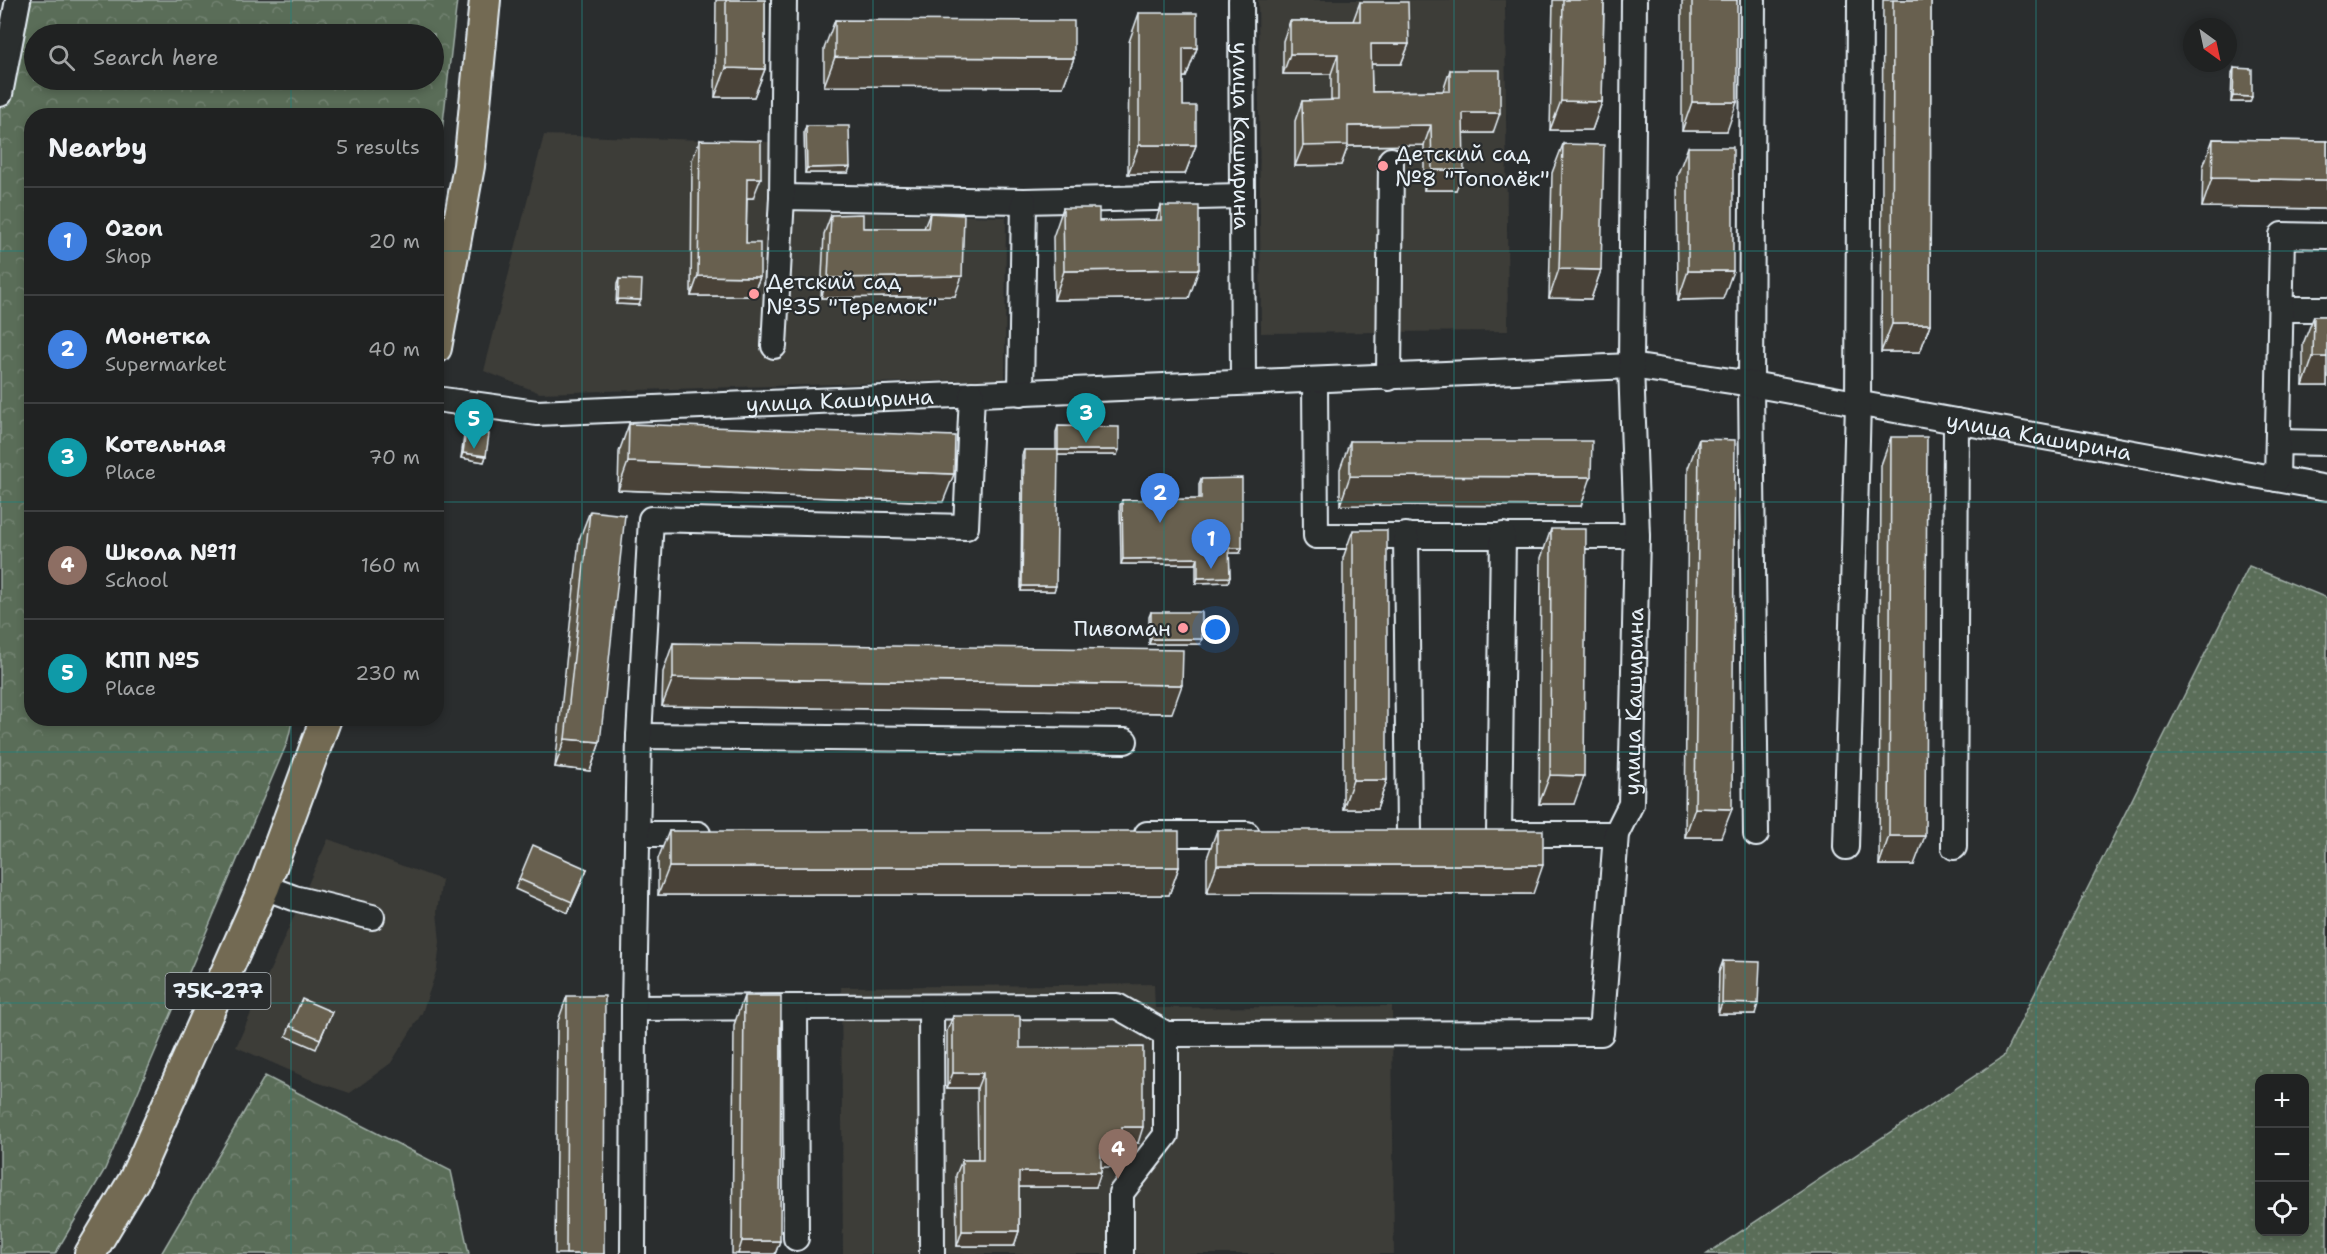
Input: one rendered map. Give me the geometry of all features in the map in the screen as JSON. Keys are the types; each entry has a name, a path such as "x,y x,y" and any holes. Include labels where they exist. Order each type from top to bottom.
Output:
{"main road":[{"path":"444,304 469,166 485,0"},
{"name":"75К-277","path":"90,1254 134,1180 264,887 323,726"}],"street":[{"path":"0,94 18,0"},
{"path":"774,346 782,203 784,0"},
{"name":"улица Каширина","path":"1241,0 1243,382"},
{"name":"улица Каширина","path":"1166,1034 1601,1033 1616,834 1631,804 1637,536 1631,366 1634,0"},
{"path":"1753,0 1751,384 1756,834"},
{"path":"1846,847 1858,403 1860,0"},
{"path":"1389,378 1391,160"},
{"path":"782,203 1242,196"},
{"path":"1022,393 1024,201"},
{"path":"2277,479 2282,235 2327,236"},
{"path":"2281,309 2327,309"},
{"name":"улица Каширина","path":"444,400 537,412 1243,382 1389,378 1631,366 1751,384 2327,488"},
{"path":"1315,380 1316,536 1637,536"},
{"path":"633,1254 634,1008 639,736 651,519 966,528 972,394"},
{"path":"1954,847 1956,421"},
{"path":"2278,442 2327,443"},
{"path":"1406,535 1408,834"},
{"path":"1503,535 1488,834 1616,834"},
{"path":"639,736 1125,741"},
{"path":"638,834 720,834"},
{"path":"1124,834 1266,834"},
{"path":"264,887 294,898 372,916"},
{"path":"634,1008 1117,1006 1166,1034 1166,1135 1121,1193 1121,1254"},
{"path":"795,1007 796,1238"},
{"path":"931,1007 932,1254"}],"shaded area":[{"name":"Детский сад №8 \"Тополёк\"","path":"1258,0 1505,0 1508,331 1261,333"},
{"name":"Детский сад №35 \"Теремок\"","path":"544,135 770,142 769,210 1006,217 1005,379 540,393 484,371"},
{"path":"328,839 442,880 437,911 440,942 437,969 422,1013 391,1063 350,1093 316,1082 236,1047"},
{"path":"1154,984 1155,1008 1392,1006 1394,1254 843,1254 841,987"}],"green space":[{"path":"32,0 457,0 444,114 444,108 24,108 24,726 291,726 287,743 105,1169 55,1254 0,1254 0,107 24,27 24,90 444,90 444,24 25,24"},
{"path":"2249,566 2327,598 2327,1254 1707,1254 2003,1057"},
{"path":"265,1076 451,1171 469,1254 161,1254"}],"building":[{"path":"726,0 765,0 765,69 726,68"},
{"path":"1563,0 1604,0 1602,102 1561,101"},
{"path":"1692,0 1737,0 1737,102 1692,102"},
{"path":"1893,0 1931,0 1930,324 1892,324"},
{"path":"1360,2 1408,2 1409,44 1371,44 1372,92 1450,91 1450,70 1500,70 1500,113 1463,113 1464,170 1432,170 1431,125 1348,126 1348,145 1303,146 1302,101 1338,100 1338,54 1290,54 1290,21 1360,21"},
{"path":"1139,13 1197,13 1197,48 1183,48 1183,106 1196,106 1196,145 1139,145"},
{"path":"835,20 1074,21 1074,58 835,57"},
{"path":"2237,68 2252,69 2252,97 2233,96 2234,72 2237,72"},
{"path":"806,126 849,126 850,167 807,168"},
{"path":"2213,139 2327,141 2327,180 2212,178"},
{"path":"700,140 761,141 761,178 747,178 746,243 760,243 760,277 698,276"},
{"path":"1563,144 1604,145 1601,270 1559,269"},
{"path":"1688,147 1733,147 1733,271 1688,271"},
{"path":"1161,206 1199,206 1199,269 1064,271 1063,208 1099,208 1099,221 1161,220"},
{"path":"930,213 964,215 962,276 828,278 831,215 863,214 863,228 928,228"},
{"path":"619,279 642,280 641,300 618,299"},
{"path":"2314,316 2327,316 2327,357 2313,357"},
{"path":"629,424 955,436 954,474 628,462"},
{"path":"1058,426 1119,427 1119,450 1058,450"},
{"path":"466,431 489,434 486,456 463,453"},
{"path":"1891,437 1927,437 1925,836 1889,836"},
{"path":"1699,439 1735,440 1732,809 1695,808"},
{"path":"1350,441 1592,441 1591,477 1350,476"},
{"path":"1024,450 1058,450 1056,586 1022,586"},
{"path":"1242,478 1242,548 1229,548 1230,577 1198,578 1198,558 1123,559 1122,500 1201,499 1201,479"},
{"path":"590,511 625,515 600,742 565,739"},
{"path":"1551,529 1586,529 1584,776 1550,775"},
{"path":"1353,530 1387,530 1387,780 1353,780"},
{"path":"1151,612 1202,612 1202,639 1151,639"},
{"path":"673,643 1183,650 1182,685 673,678"},
{"path":"1217,830 1543,830 1543,865 1217,865"},
{"path":"669,831 1179,831 1179,867 669,867"},
{"path":"533,845 587,869 572,902 519,879"},
{"path":"1723,961 1760,962 1758,1004 1722,1003"},
{"path":"567,996 605,996 604,1254 566,1254"},
{"path":"744,996 781,996 780,1241 742,1241"},
{"path":"302,999 332,1012 320,1039 290,1026"},
{"path":"953,1016 1020,1016 1020,1048 1143,1047 1143,1127 1122,1127 1122,1152 1101,1152 1101,1172 1019,1172 1019,1231 962,1231 962,1160 983,1160 983,1073 953,1073"}],"place":[{"name":"Детский сад №8 \"Тополёк\"","path":"1383,166"},
{"name":"Детский сад №35 \"Теремок\"","path":"754,294"},
{"name":"Котельная","path":"1086,443"},
{"name":"КПП №5","path":"474,449"},
{"name":"Монетка","path":"1160,523"},
{"name":"Ozon","path":"1211,569"},
{"name":"Пивоман","path":"1183,628"},
{"name":"Школа №11","path":"1118,1179"}]}
